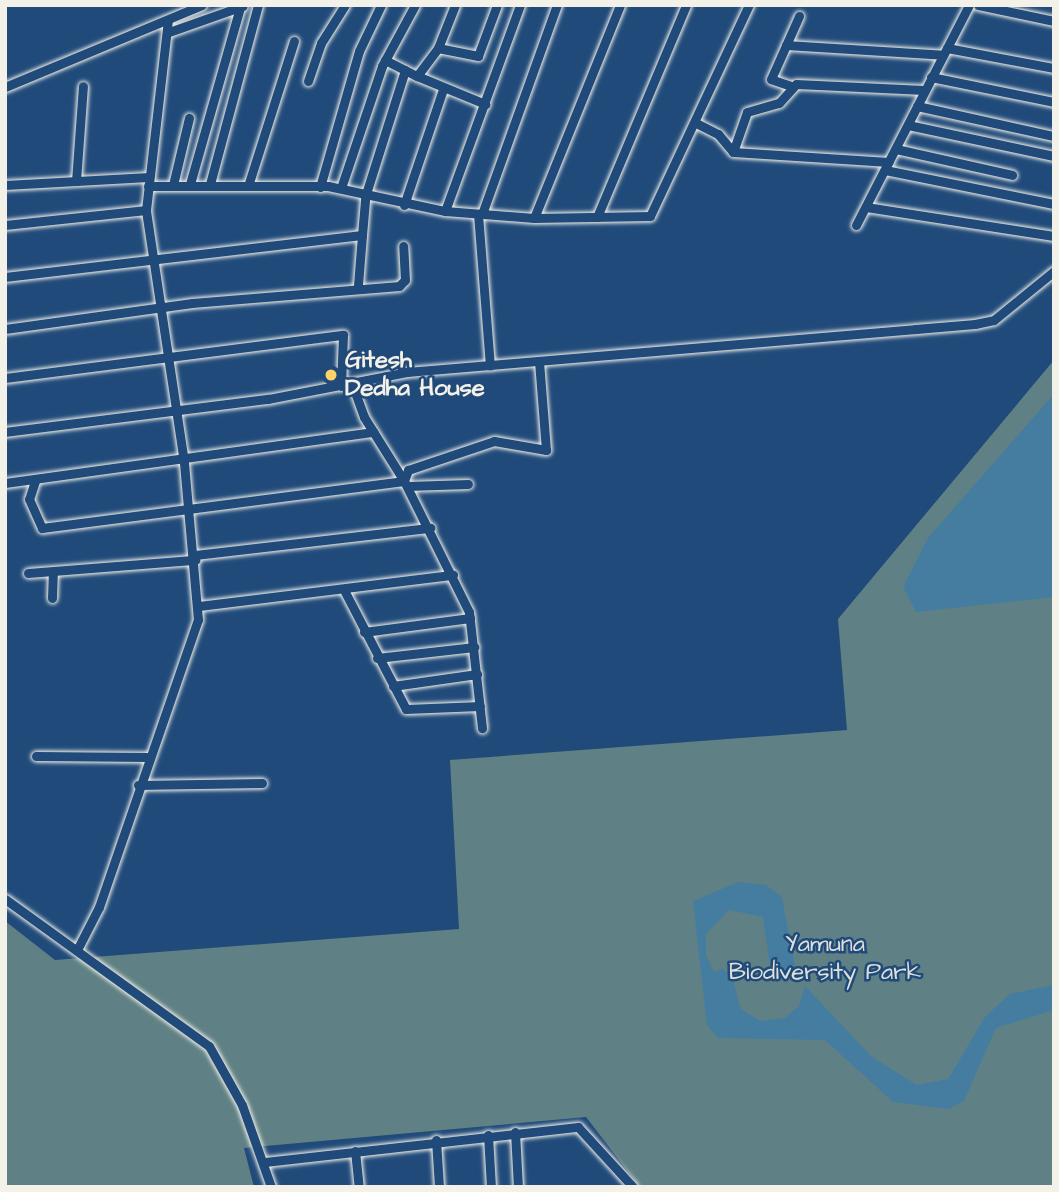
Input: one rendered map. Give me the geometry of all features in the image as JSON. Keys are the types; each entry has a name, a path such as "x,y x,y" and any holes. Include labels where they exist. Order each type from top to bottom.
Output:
{"street":[{"path":"5,88 202,5"},
{"path":"210,184 258,5"},
{"path":"308,81 321,43 345,5"},
{"path":"320,187 359,51 381,5"},
{"path":"341,188 385,60 415,5"},
{"path":"417,76 438,48 455,5"},
{"path":"438,48 478,56 497,5"},
{"path":"446,211 520,5"},
{"path":"490,366 480,214 557,5"},
{"path":"534,218 620,5"},
{"path":"597,217 686,5"},
{"path":"5,185 76,181 341,188 365,197 446,211 534,218 645,217 655,211 749,5"},
{"path":"856,225 968,5"},
{"path":"978,5 1054,21"},
{"path":"169,32 242,6"},
{"path":"190,184 242,6"},
{"path":"799,16 771,79 791,86 924,90"},
{"path":"77,950 99,907 199,606 184,462 165,359 146,210 169,32 168,20"},
{"path":"248,187 294,41"},
{"path":"786,46 945,51 1054,68"},
{"path":"385,60 443,89 485,104"},
{"path":"358,285 365,197 405,70"},
{"path":"931,77 1054,102"},
{"path":"76,181 83,86"},
{"path":"733,152 747,112 779,103 791,86"},
{"path":"404,205 443,89"},
{"path":"917,106 1054,136"},
{"path":"173,185 189,118"},
{"path":"696,123 733,152 887,166 1054,204"},
{"path":"908,125 1054,156"},
{"path":"896,149 1012,175"},
{"path":"866,207 1054,236"},
{"path":"5,225 146,210"},
{"path":"5,277 362,235"},
{"path":"5,329 358,285 404,284 403,246"},
{"path":"5,432 341,386 407,372 975,324 994,320 1054,271"},
{"path":"5,378 343,335 341,386"},
{"path":"406,483 408,470 494,441 546,450 539,361"},
{"path":"352,384 373,432 406,483 430,528 470,618 482,728"},
{"path":"5,483 184,462 373,432"},
{"path":"35,481 32,516 42,528 406,483 468,484"},
{"path":"29,573 195,558 430,528"},
{"path":"52,598 53,572"},
{"path":"199,606 345,592 453,575"},
{"path":"345,592 377,658 410,711 480,706"},
{"path":"364,632 470,618"},
{"path":"377,658 474,647"},
{"path":"393,686 477,674"},
{"path":"36,756 148,757"},
{"path":"138,785 262,783"},
{"path":"5,899 209,1046 265,1162 271,1187"},
{"path":"265,1162 436,1140 583,1128 633,1187"},
{"path":"514,1132 518,1187"},
{"path":"488,1135 491,1187"},
{"path":"436,1140 439,1187"},
{"path":"355,1151 359,1187"}],"green space":[{"name":"Yamuna Biodiversity Park","path":"1054,360 1054,1187 640,1187 586,1117 244,1148 254,1187 5,1187 5,921 55,960 459,929 450,760 847,730 838,619"}],"water":[{"path":"1054,394 1054,597 916,612 903,587 928,538"},
{"path":"738,882 766,885 782,897 795,966 804,980 791,980 769,960 763,917 729,910 706,934 706,955 714,972 723,969 732,976 740,1008 760,1021 785,1018 799,1006 805,986 872,1057 917,1085 948,1079 985,1017 1010,994 1054,985 1054,1010 996,1028 964,1101 949,1109 893,1102 825,1040 718,1038 707,1025 693,901"}],"place":[{"name":"Gitesh Dedha House","path":"331,375"}]}
